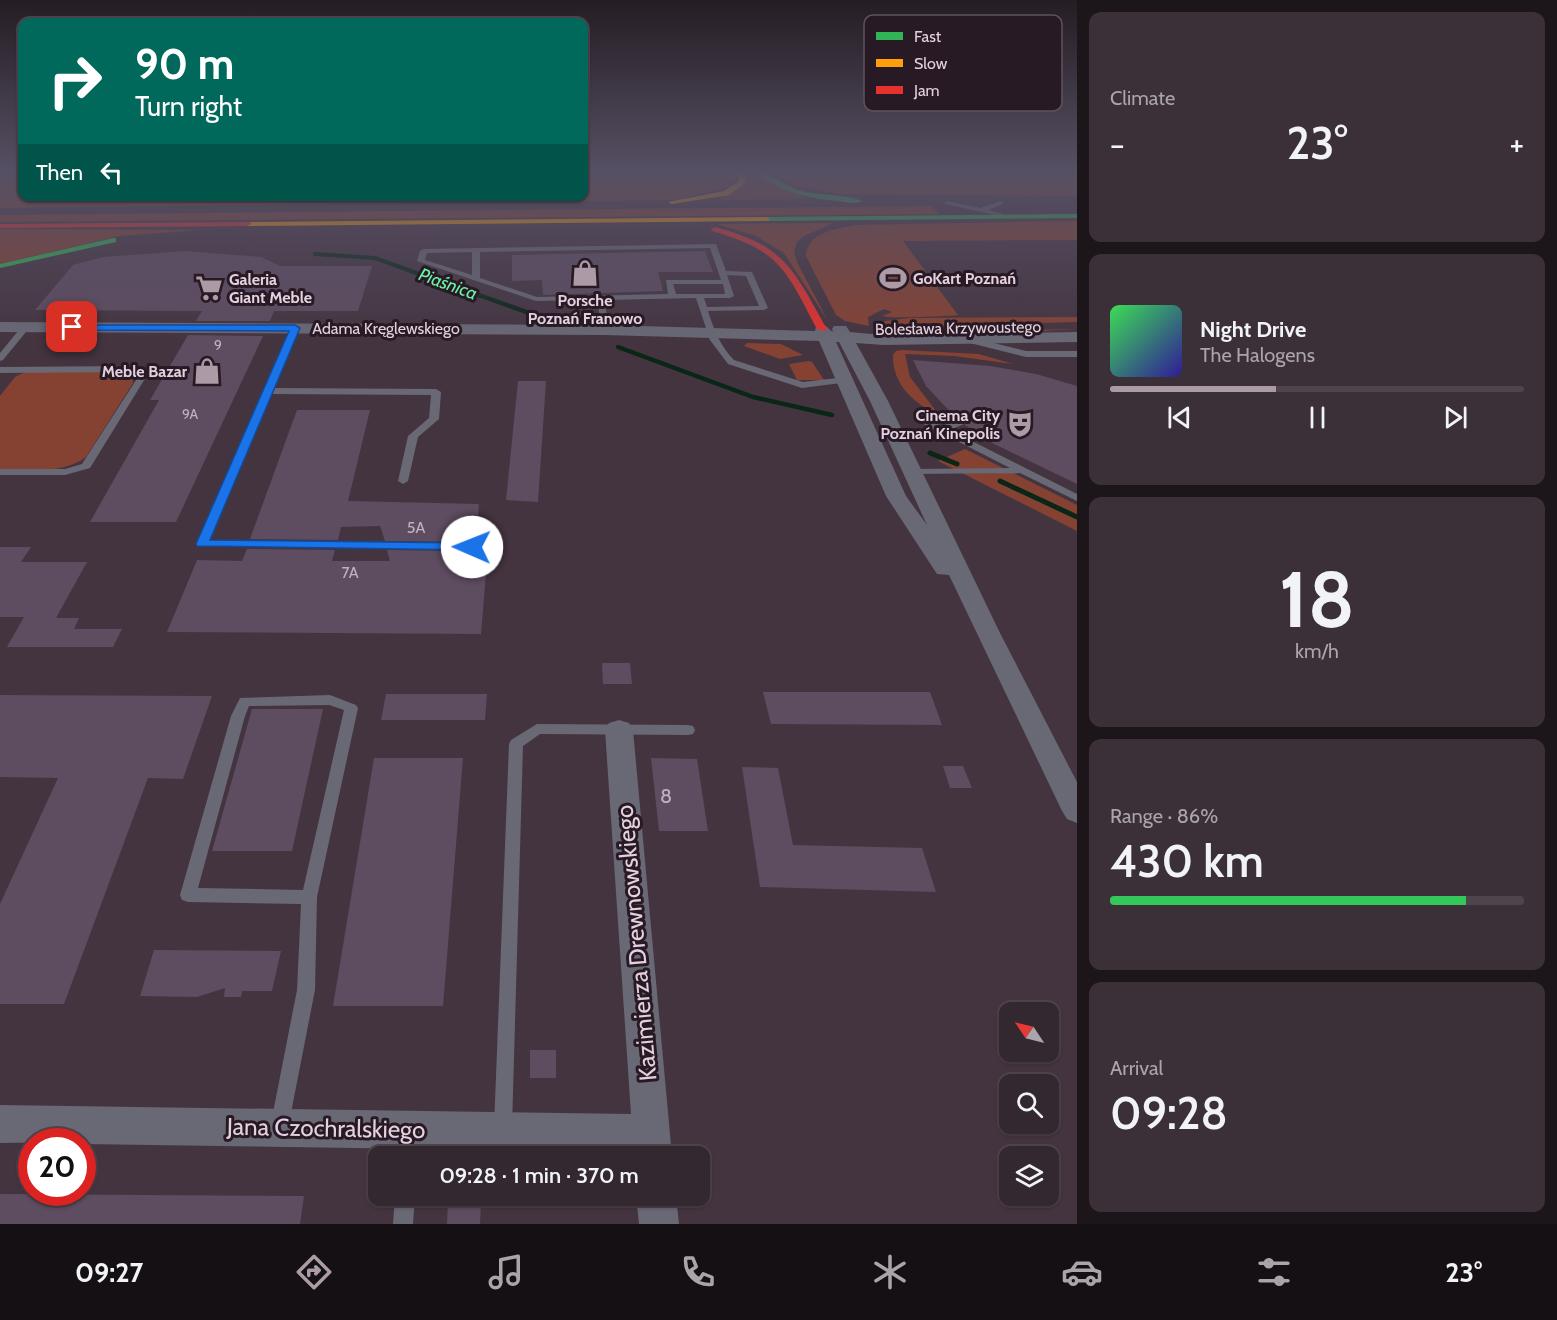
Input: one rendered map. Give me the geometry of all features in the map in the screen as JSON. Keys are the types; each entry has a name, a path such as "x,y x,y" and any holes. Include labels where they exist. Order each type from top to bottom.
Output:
{"main road":[{"path":"0,266 55,251 118,239 282,228"},
{"path":"710,228 742,236 767,246 785,262 831,323"},
{"path":"821,231 833,228"}],"street":[{"name":"Bolesława Krzywoustego","path":"831,323 1077,326"},
{"name":"Bolesława Krzywoustego","path":"831,323 883,340 1077,337"},
{"name":"Adama Kręglewskiego","path":"0,327 711,332 786,329 831,323"},
{"name":"Adama Kręglewskiego","path":"711,332 831,323"},
{"path":"831,323 846,380 896,496 988,633"},
{"path":"831,323 879,401 988,633 1077,811"},
{"path":"887,474 914,472"},
{"name":"Kazimierza Drewnowskiego","path":"619,730 652,1145"},
{"name":"Jana Czochralskiego","path":"0,1124 279,1127 406,1143 503,1131 652,1145"},
{"path":"657,1206 659,1224"}],"lane":[{"path":"730,296 536,299 421,261 424,251 713,246 735,309"},
{"path":"476,250 476,279"},
{"path":"673,297 669,282 749,274 764,308 704,309"},
{"path":"699,296 711,332 723,354 731,362 802,385 846,380"},
{"path":"600,298 606,330"},
{"path":"0,358 26,327"},
{"path":"295,328 202,544 472,547"},
{"path":"961,338 1018,352 1077,354"},
{"path":"1018,352 1031,348 1077,347"},
{"path":"0,369 131,369 139,372 142,377 86,466 65,472 0,472"},
{"path":"268,391 436,392 434,419 413,436 403,481"},
{"path":"919,418 1077,498"},
{"path":"941,430 961,422"},
{"path":"914,472 1020,471"},
{"path":"279,1127 306,990 309,897 351,708 330,700 245,701 238,716 188,895 309,897"},
{"path":"503,1131 516,744 537,729 688,730"},
{"path":"403,1224 404,1206"}],"shaded area":[{"path":"730,228 822,228 804,236 797,242 794,251 797,262 828,321 784,253 756,236"},
{"path":"842,228 1077,228 1077,240 903,241 958,315 886,317 882,316 892,312 884,309 868,317 869,326 845,321 836,315 806,256 812,241 833,230"},
{"path":"0,229 200,230 119,236 0,264"},
{"path":"1077,317 1077,322 946,326 881,325 885,321 910,318"},
{"path":"1077,329 952,336 888,336 886,333"},
{"path":"747,343 781,344 803,355 780,359 744,346"},
{"path":"896,351 979,354 1013,364 954,356 905,354 910,377 939,415 913,399 901,384 896,375 893,355"},
{"path":"809,361 824,380 797,380 789,364"},
{"path":"117,371 130,375 133,383 86,457 77,463 56,469 0,469 0,396 15,377 25,372"},
{"path":"965,449 1077,505 1077,531 938,461"}],"building":[{"name":"Galeria Giant Meble","path":"185,251 261,257 280,266 372,266 358,311 274,311 270,321 196,321 202,311 35,310 73,265 103,257"},
{"name":"Porsche Poznań Franowo","path":"705,251 713,272 658,272 663,291 543,295 542,280 512,281 512,255"},
{"path":"188,335 263,336 176,522 90,522 159,400 150,400"},
{"name":"Cinema City Poznań Kinepolis","path":"913,360 990,366 1036,374 1077,386 1077,484 994,444 965,425 966,418 956,418 926,386"},
{"path":"518,381 546,381 538,502 506,500"},
{"path":"297,410 370,410 348,501 479,504 477,527 467,542 385,541 380,526 341,527 338,540 250,539"},
{"path":"0,547 31,547 21,562 87,562 56,618 79,618 74,629 122,629 113,647 7,647 24,617 0,617"},
{"path":"247,549 335,550 332,561 390,561 387,550 460,551 453,562 487,562 481,634 167,632 197,560 242,561"},
{"path":"602,663 630,663 632,684 603,684"},
{"path":"763,692 930,692 942,725 771,724"},
{"path":"386,694 487,694 485,720 381,720"},
{"path":"0,695 212,696 183,779 148,778 64,1004 0,1004 0,904 58,778 0,777"},
{"path":"252,709 323,709 292,851 212,851"},
{"path":"374,758 463,758 443,1006 333,1006"},
{"path":"651,758 697,759 708,831 659,831"},
{"path":"943,766 963,766 972,788 950,788"},
{"path":"742,767 778,768 793,845 922,848 936,892 760,887"},
{"path":"154,950 281,951 272,991 242,991 241,997 224,997 225,988 197,997 140,996"},
{"path":"530,1050 556,1050 556,1078 530,1078"},
{"path":"0,1194 18,1194 18,1206 96,1206 96,1195 304,1196 300,1224 0,1224"},
{"path":"448,1206 481,1206 480,1224 447,1224"}],"waterway":[{"name":"Piaśnica","path":"315,254 375,258 480,296"},
{"name":"Piaśnica","path":"476,294 543,318"},
{"name":"Piaśnica","path":"618,347 753,397 832,415"},
{"name":"Piaśnica","path":"930,453 957,464"},
{"name":"Piaśnica","path":"1000,481 1077,517"}],"traffic: fast":[{"path":"0,266 113,240"}],"traffic: jam":[{"path":"715,229 757,244 783,263 822,329"}],"place":[{"name":"Porsche Poznań Franowo","path":"585,273"},
{"name":"GoKart Poznań","path":"893,278"},
{"name":"Galeria Giant Meble","path":"209,288"},
{"name":"Meble Bazar","path":"207,371"},
{"name":"Cinema City Poznań Kinepolis","path":"1020,424"}],"route":[{"path":"72,327 295,328 202,544 472,547"}]}
